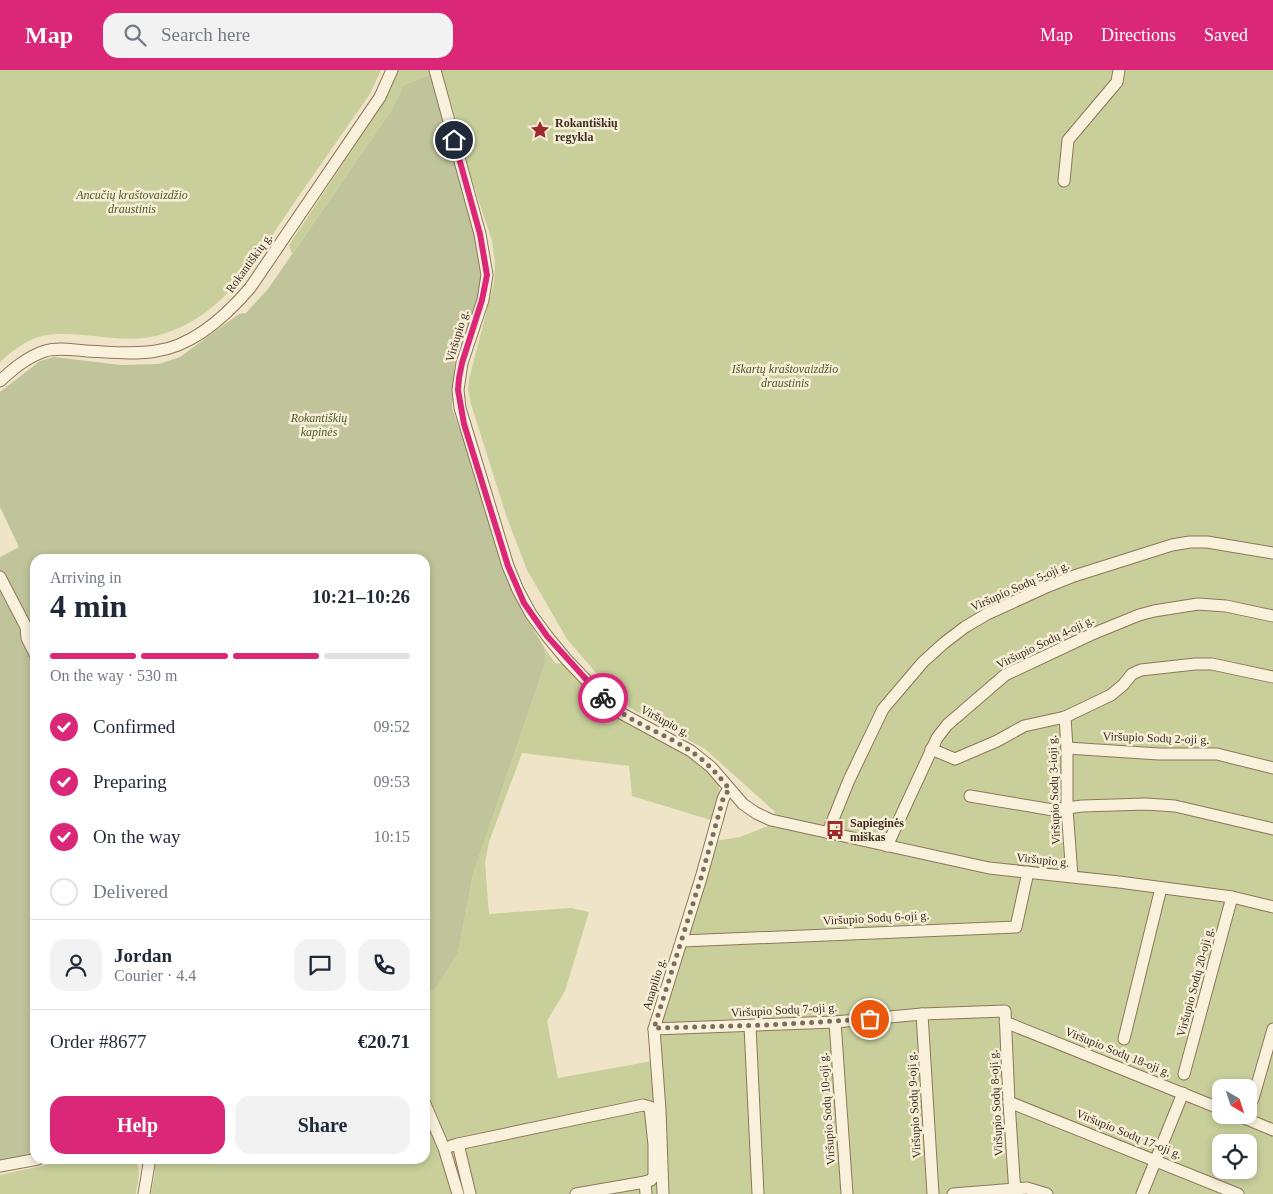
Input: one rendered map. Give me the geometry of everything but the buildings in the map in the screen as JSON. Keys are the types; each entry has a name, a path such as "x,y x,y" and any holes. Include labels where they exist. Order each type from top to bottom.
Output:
{"street":[{"name":"Rokantiškių g.","path":"0,380 14,368 45,351 61,349 116,353 157,351 190,340 208,327 237,303 250,288 380,97 392,70"},
{"name":"Viršupio g.","path":"435,70 480,234 487,275 482,300 462,363 458,390 460,408 508,566 524,603 538,625 566,659 599,694 619,712 691,750 711,767 749,809 764,817 989,868 1072,876 1160,888 1232,898 1273,907"},
{"path":"1064,181 1068,140 1117,82 1119,70"},
{"name":"Viršupio Sodų 5-oji g.","path":"828,832 849,780 883,709 923,662 966,627 988,614 1074,576 1172,545 1208,542 1273,553"},
{"path":"0,577 26,627 30,631"},
{"name":"Viršupio Sodų 4-oji g.","path":"887,846 937,738 947,725 999,679 1012,671 1109,627 1154,611 1198,604 1226,606 1273,616"},
{"path":"26,627 27,638 30,644"},
{"path":"931,749 955,759 997,741 1024,726 1065,717 1111,695 1132,674 1141,670 1212,664 1273,677"},
{"name":"Viršupio Sodų 3-ioji g.","path":"1065,717 1067,809 1072,876"},
{"name":"Viršupio Sodų 2-oji g.","path":"1067,748 1159,754 1217,754 1273,768"},
{"name":"Anapilio g.","path":"663,1194 660,1110 654,1028 682,941 723,799 730,790"},
{"path":"970,796 1053,810 1082,806 1146,804 1175,806 1273,829"},
{"name":"Viršupio Sodų 6-oji g.","path":"682,941 1016,927 1028,872"},
{"path":"1124,1038 1160,888"},
{"name":"Viršupio Sodų 20-oji g.","path":"1184,1074 1232,898"},
{"name":"Viršupio Sodų 7-oji g.","path":"654,1028 835,1022 922,1014 1005,1016"},
{"name":"Viršupio Sodų 9-oji g.","path":"922,1014 933,1194"},
{"name":"Viršupio Sodų 18-oji g.","path":"1005,1016 1212,1105"},
{"name":"Viršupio Sodų 8-oji g.","path":"1005,1016 1015,1191"},
{"name":"Viršupio Sodų 10-oji g.","path":"835,1022 847,1194"},
{"path":"750,1026 758,1194"},
{"path":"1258,1082 1273,1029"},
{"path":"1142,1194 1183,1093"},
{"name":"Viršupio Sodų 17-oji g.","path":"1009,1102 1238,1194"},
{"path":"444,1148 642,1105 650,1107 654,1144 654,1176 651,1180 576,1194"},
{"path":"430,1116 444,1148 458,1194"},
{"path":"1258,1124 1273,1130"},
{"path":"458,1144 470,1194"},
{"path":"0,1166 30,1160"},
{"path":"144,1194 149,1164"},
{"path":"645,1182 646,1194"},
{"path":"953,1194 1015,1191 1027,1188 1047,1194"}],"green space":[{"name":"Ancučių kraštovaizdžio draustinis","path":"0,70 381,70 370,94 255,260 224,297 206,312 186,325 163,334 148,337 132,339 71,334 42,336 20,346 0,362"},
{"path":"398,70 429,70 431,74 404,85 391,111 292,254 289,245 374,117"},
{"name":"Iškartų kraštovaizdžio draustinis","path":"441,70 1273,70 1273,1194 151,1194 155,1164 430,1164 430,992 437,987 458,953 473,874 546,661 544,647 555,663 565,664 597,700 690,754 715,779 720,795 714,821 632,796 629,766 522,753 489,842 485,862 489,914 571,908 589,912 565,991 547,1021 558,1078 652,1061 651,1025 714,841 740,837 768,826 775,812 705,749 620,701 567,639 527,570 507,518 468,390 469,379 494,283 495,261 492,241 468,168 464,146"},
{"name":"Rokantiškių kapinės","path":"431,74 480,254 482,271 480,292 455,363 452,408 473,466 499,555 515,598 544,647 546,661 473,874 458,953 437,987 430,992 430,554 30,554 30,1156 0,1161 0,557 19,547 0,507 0,392 40,361 54,357 121,365 159,364 180,357 239,314 246,313 268,289 391,111 404,85"},
{"path":"50,1164 137,1164 139,1170 136,1194 0,1194 0,1175"}],"way so far":[{"path":"603,698 619,712 691,750 711,767 730,790 723,799 701,878 654,1028 767,1025 870,1019"}],"place":[{"name":"Rokantiškių regykla","path":"540,130"},
{"name":"Sapieginės miškas","path":"835,830"}],"route":[{"path":"454,140 480,234 487,275 486,287 459,378 458,390 464,424 508,566 524,603 538,625 566,659 603,698"}]}
